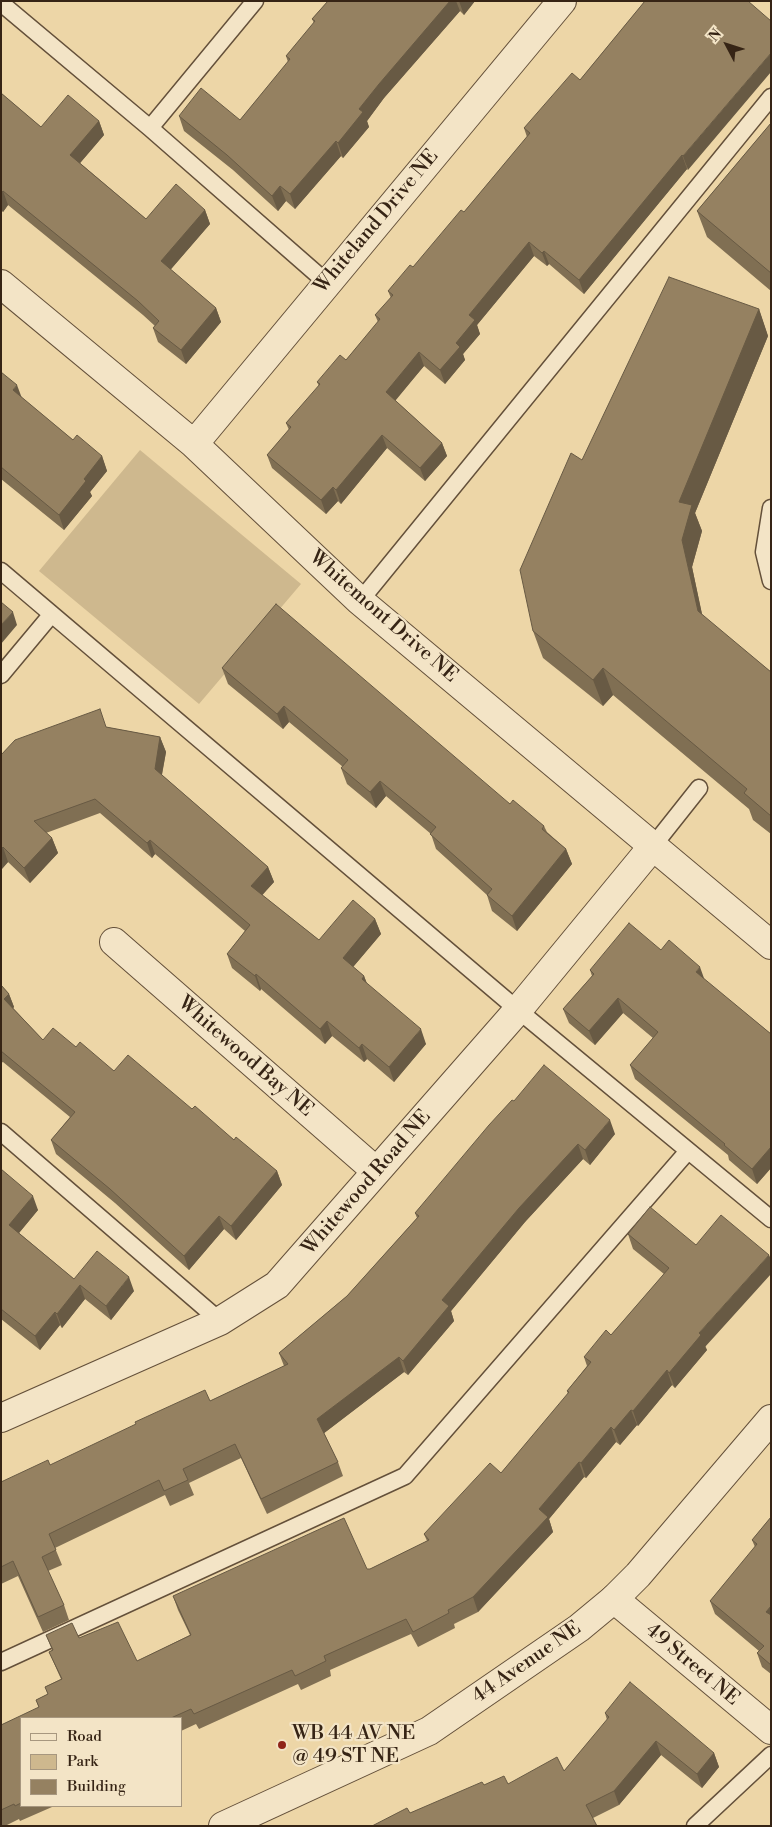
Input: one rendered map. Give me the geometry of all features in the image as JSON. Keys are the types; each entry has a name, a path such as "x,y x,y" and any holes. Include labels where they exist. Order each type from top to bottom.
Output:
{"street":[{"name":"Whiteland Drive NE","path":"194,444 326,282 562,1"},
{"name":"Whitemont Drive NE","path":"1,284 194,444 360,601 771,945"},
{"name":"Whitewood Road NE","path":"1,1418 220,1321 277,1285 518,1010 653,846"},
{"name":"Whitewood Bay NE","path":"114,942 376,1171"},
{"name":"44 Avenue NE","path":"223,1826 429,1731 524,1667 614,1599 638,1575 771,1419"},
{"name":"49 Street NE","path":"614,1599 771,1730"}],"lane":[{"path":"150,128 254,1"},
{"path":"1,3 150,128 326,282"},
{"path":"360,601 771,97"},
{"path":"771,508 764,552 771,581"},
{"path":"1,571 518,1010 771,1219"},
{"path":"1,675 52,615"},
{"path":"653,846 699,788"},
{"path":"1,1132 220,1321"},
{"path":"1,1662 404,1476 688,1151"},
{"path":"695,1826 771,1755"}],"green space":[{"path":"140,450 301,584 199,704 39,571"}],"building":[{"path":"328,1 450,1 359,109 363,112 338,143 336,141 290,194 280,186 272,196 227,155 179,116 201,88 240,120 290,59 286,56 315,21 312,19"},
{"path":"645,1 748,1 771,21 771,53 682,155 579,280 544,251 542,253 529,242 469,315 475,320 456,343 460,347 440,370 419,352 386,392 442,443 420,468 382,435 336,490 333,487 321,500 267,455 291,427 286,423 320,384 317,382 340,355 346,360 380,319 375,315 393,295 388,291 410,265 413,267 461,210 464,212 530,133 524,128 572,73 580,80"},
{"path":"1,93 41,127 68,95 99,121 70,155 146,219 176,184 205,210 161,261 216,308 181,350 153,328 159,321 138,301 3,191 1,193"},
{"path":"771,123 771,273 697,211"},
{"path":"669,277 759,309 679,502 692,505 682,540 698,611 771,672 771,816 744,793 747,789 603,668 593,680 533,631 520,570 571,453 582,460"},
{"path":"1,372 17,385 13,390 73,440 77,435 102,456 84,479 86,481 59,515 1,467"},
{"path":"1,602 13,612 1,625"},
{"path":"276,604 510,804 513,800 544,826 542,829 566,849 512,916 487,895 492,889 430,834 436,827 380,781 370,792 341,768 348,760 284,706 277,714 222,668"},
{"path":"100,709 106,727 160,737 155,769 268,867 251,886 319,940 353,900 375,919 343,958 364,976 362,979 421,1029 389,1067 362,1044 359,1048 327,1021 320,1029 256,974 255,976 227,954 250,925 150,840 147,843 95,799 34,821 52,838 24,868 3,847 1,849 1,755 15,740"},
{"path":"629,923 661,950 669,940 700,967 696,972 771,1034 771,1147 752,1169 725,1144 630,1065 658,1032 618,998 589,1031 563,1009 594,974 590,970"},
{"path":"1,985 9,994 4,999 43,1040 53,1028 76,1047 80,1042 114,1071 128,1055 192,1109 195,1106 234,1140 236,1137 277,1171 231,1226 219,1216 184,1256 110,1189 51,1140 75,1112 1,1051"},
{"path":"544,1065 610,1120 585,1150 578,1144 519,1208 442,1300 449,1306 403,1361 399,1357 317,1419 338,1462 261,1499 235,1444 183,1469 188,1480 164,1491 159,1480 49,1534 56,1550 42,1557 64,1605 38,1617 13,1561 1,1567 1,1482 48,1460 50,1465 136,1424 135,1422 205,1390 210,1401 288,1364 279,1353 347,1296 419,1216 415,1213 489,1125 512,1100 514,1101"},
{"path":"1,1169 33,1196 9,1225 74,1279 97,1251 129,1277 106,1306 80,1285 57,1314 55,1312 35,1336 1,1309"},
{"path":"650,1207 696,1245 721,1215 769,1255 699,1333 701,1335 669,1373 667,1370 633,1411 631,1410 614,1430 611,1427 581,1463 579,1462 539,1509 548,1517 473,1597 448,1610 449,1613 413,1632 406,1619 324,1656 326,1661 295,1676 292,1670 194,1714 191,1709 173,1717 20,1717 20,1804 1,1810 1,1725 39,1707 36,1700 48,1694 45,1687 62,1679 49,1652 53,1650 46,1635 72,1623 79,1638 118,1622 137,1661 191,1635 173,1596 344,1518 367,1569 429,1540 424,1534 490,1463 501,1473 569,1392 567,1391 591,1362 584,1357 606,1330 611,1335 669,1268 628,1234"},
{"path":"771,1517 771,1606 766,1612 771,1615 771,1665 757,1653 764,1646 710,1601 757,1544 752,1540"},
{"path":"630,1682 714,1753 697,1774 656,1741 614,1791 586,1805 597,1826 372,1826 407,1808 410,1813 482,1782 484,1785 504,1776 508,1784 557,1757 564,1771 609,1717 605,1713"}],"place":[{"name":"WB 44 AV NE @ 49 ST NE","path":"282,1745"}]}
